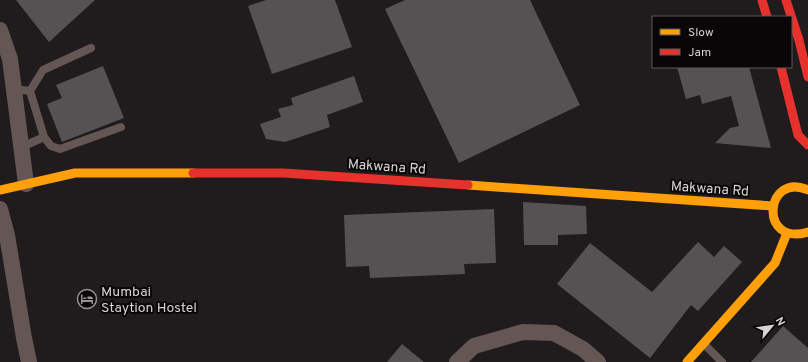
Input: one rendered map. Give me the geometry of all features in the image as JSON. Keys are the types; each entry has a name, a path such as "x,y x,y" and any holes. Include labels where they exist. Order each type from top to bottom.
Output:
{"street":[{"path":"762,0 767,16"},
{"path":"786,0 789,16"},
{"path":"792,28 795,42 808,77"},
{"path":"0,30 22,90 22,147 26,184"},
{"path":"781,68 798,135 808,145"},
{"name":"Makwana Rd","path":"0,190 75,173 283,173 773,206"},
{"path":"808,190 805,188 796,187 786,188 779,194 774,202 772,212 774,221 787,233 797,235 808,232"},
{"path":"0,209 8,235 29,362"},
{"path":"687,362 775,263 787,233"},
{"path":"457,362 474,346 522,332 554,333 583,349 598,362"}],"lane":[{"path":"795,42 808,38"},
{"path":"91,48 43,70 22,90 44,137 51,146 60,149 121,127"},
{"path":"22,147 44,137"},
{"path":"704,344 722,362"}],"building":[{"path":"16,0 95,0 49,42"},
{"path":"266,0 335,0 352,47 272,74 248,6"},
{"path":"405,0 530,0 580,105 459,163 385,9"},
{"path":"103,66 124,118 62,142 47,104 62,98 56,85"},
{"path":"677,68 749,68 771,148 715,143 730,128 739,126 731,96 702,104 700,95 686,99"},
{"path":"354,76 363,102 327,115 330,127 285,142 266,139 260,124 281,117 278,109 293,105 291,98"},
{"path":"523,202 586,206 587,234 558,235 558,245 524,245"},
{"path":"494,209 496,263 464,264 465,274 370,278 369,266 346,267 344,215"},
{"path":"698,242 714,257 724,246 742,262 698,311 691,305 650,358 557,284 590,243 652,292"},
{"path":"783,326 808,348 808,362 751,362"},
{"path":"402,344 424,362 387,362"}],"traffic: slow":[{"path":"0,190 75,173 193,173"},
{"path":"468,185 773,206"},
{"path":"808,190 794,187 783,191 776,199 773,210 775,220 781,229 792,234 808,232"},
{"path":"687,362 775,263 787,233"}],"traffic: jam":[{"path":"762,0 767,16"},
{"path":"786,0 791,16"},
{"path":"792,18 808,77"},
{"path":"781,68 798,135 808,145"},
{"path":"193,173 283,173 468,185"}],"place":[{"name":"Mumbai Staytion Hostel","path":"87,299"}]}
